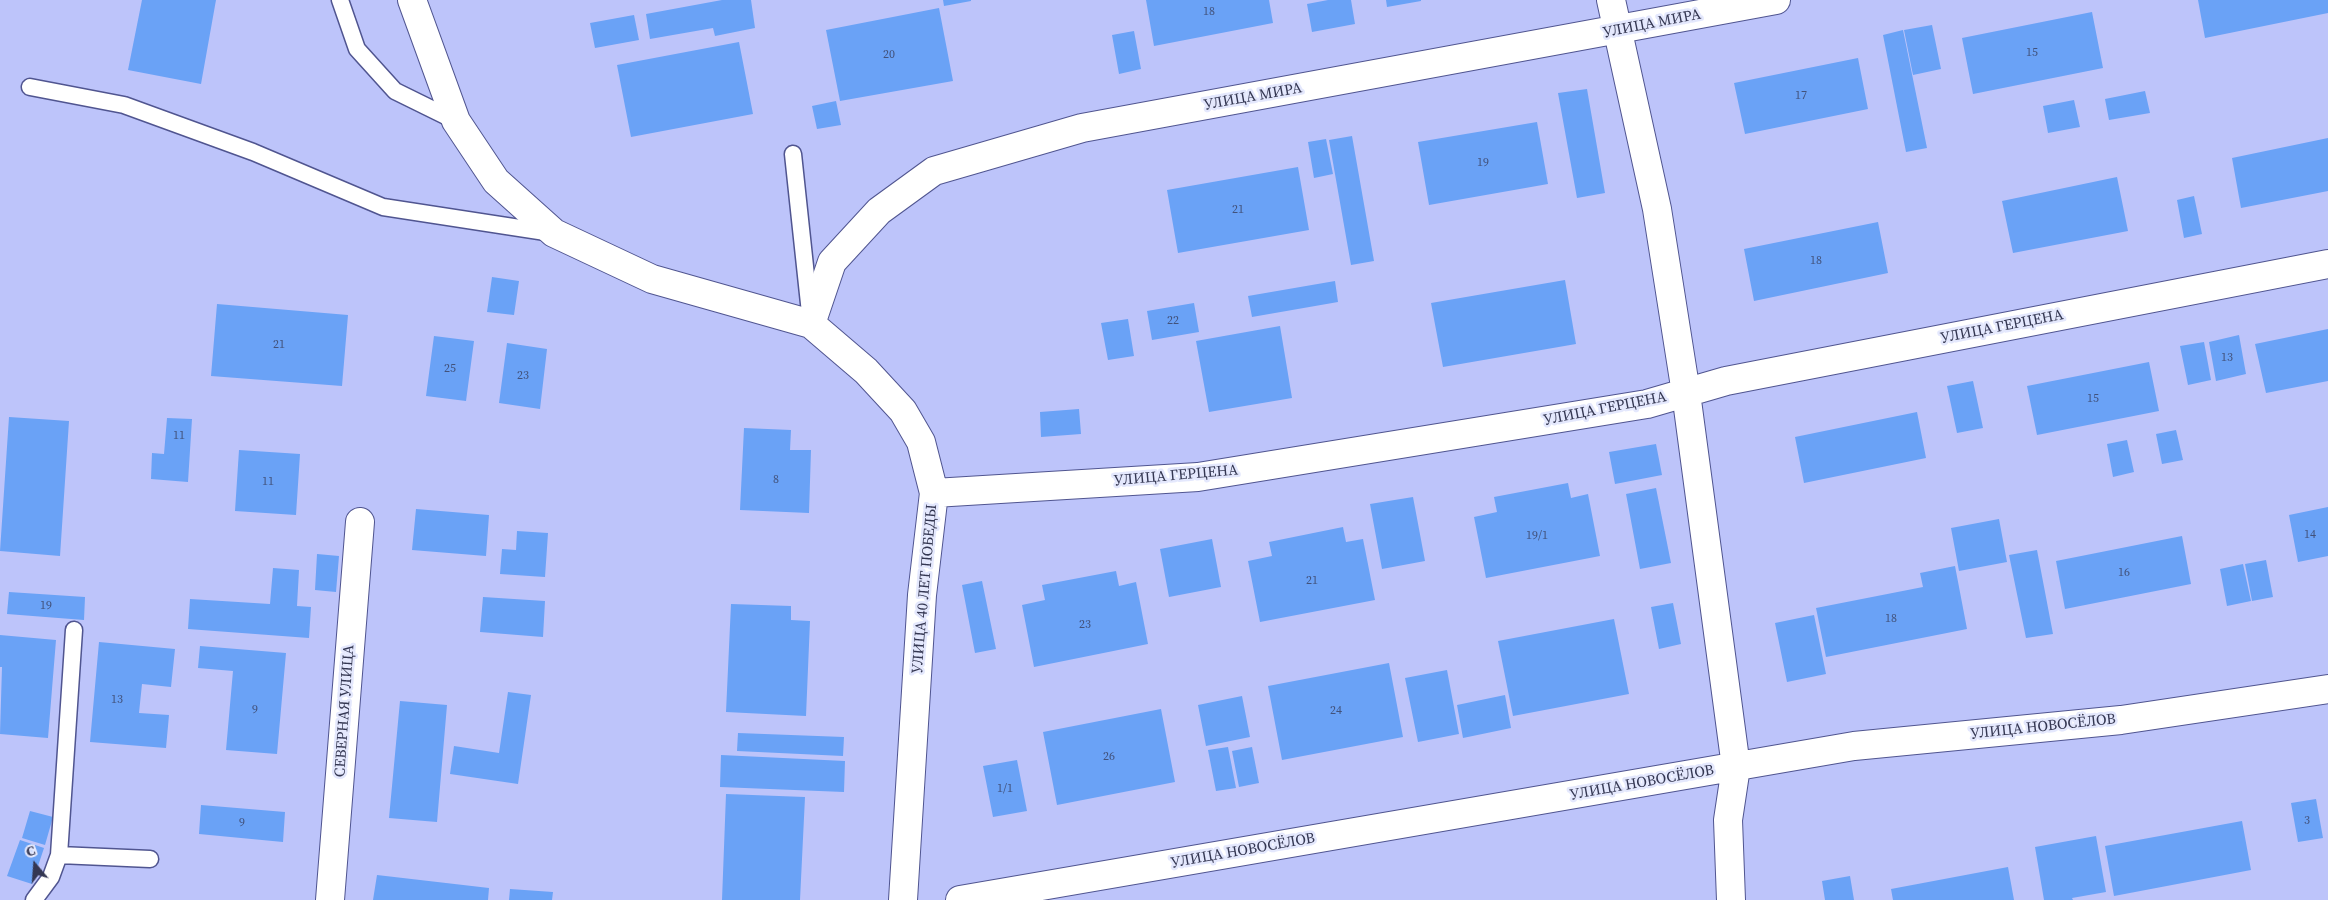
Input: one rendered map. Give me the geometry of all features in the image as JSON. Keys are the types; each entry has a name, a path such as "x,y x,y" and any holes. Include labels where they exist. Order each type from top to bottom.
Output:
{"street":[{"path":"412,0 456,120 496,181 554,233 652,279 811,324"},
{"path":"1610,0 1657,209 1686,393 1736,767 1728,820 1731,900"},
{"name":"УЛИЦА МИРА","path":"811,324 832,262 879,211 934,171 1082,128 1617,31 1776,0"},
{"name":"УЛИЦА ГЕРЦЕНА","path":"934,493 1198,477 1647,404 1726,381 2328,264"},
{"name":"УЛИЦА 40 ЛЕТ ПОБЕДЫ","path":"811,324 866,371 903,411 921,442 934,493 922,594 903,900"},
{"name":"СЕВЕРНАЯ УЛИЦА","path":"330,900 360,522"},
{"name":"УЛИЦА НОВОСЁЛОВ","path":"960,900 1854,746 2121,720 2256,702 2328,689"}],"lane":[{"path":"340,0 357,50 395,91 456,120"},
{"path":"30,87 124,105 253,152 383,207 554,233"},
{"path":"793,154 811,324"},
{"path":"34,900 50,877 59,855 74,630"},
{"path":"59,855 150,858"}],"building":[{"path":"142,0 216,0 201,84 128,70"},
{"path":"722,0 751,0 755,28 715,36 713,28 650,39 646,14"},
{"path":"943,0 971,0 971,1 944,6"},
{"path":"1146,0 1269,0 1273,23 1154,46"},
{"path":"1328,0 1351,0 1355,24 1312,32 1307,4"},
{"path":"1386,0 1421,0 1421,1 1387,7"},
{"path":"2198,0 2328,0 2328,13 2205,38"},
{"path":"939,8 953,81 840,101 826,30"},
{"path":"2092,12 2103,68 1973,94 1962,38"},
{"path":"634,15 639,40 595,48 590,23"},
{"path":"1932,25 1941,69 1913,75 1904,30"},
{"path":"1903,30 1927,148 1906,152 1883,35"},
{"path":"1134,31 1141,69 1119,74 1112,35"},
{"path":"739,42 753,114 631,137 617,65"},
{"path":"1858,58 1868,109 1745,134 1734,83"},
{"path":"1587,89 1605,193 1577,198 1558,93"},
{"path":"2145,91 2150,113 2109,120 2105,99"},
{"path":"2074,100 2080,127 2048,133 2043,106"},
{"path":"836,101 841,125 817,129 812,106"},
{"path":"1537,122 1548,184 1429,205 1418,142"},
{"path":"1352,136 1374,261 1351,265 1329,140"},
{"path":"2328,138 2328,191 2241,208 2232,158"},
{"path":"1326,139 1333,174 1314,178 1308,142"},
{"path":"1298,167 1309,230 1178,253 1167,190"},
{"path":"2117,177 2128,231 2013,253 2002,201"},
{"path":"2194,196 2202,234 2184,238 2177,200"},
{"path":"1878,222 1888,273 1754,301 1744,249"},
{"path":"492,277 519,281 514,315 487,312"},
{"path":"1565,280 1576,344 1443,367 1431,303"},
{"path":"1335,281 1338,302 1252,317 1248,296"},
{"path":"1194,303 1199,332 1152,340 1147,311"},
{"path":"217,304 348,315 342,386 211,376"},
{"path":"1128,319 1134,356 1108,360 1101,323"},
{"path":"1280,326 1292,398 1209,412 1196,341"},
{"path":"2328,329 2328,381 2266,393 2255,344"},
{"path":"2239,335 2246,374 2216,381 2209,342"},
{"path":"434,336 474,341 466,401 426,396"},
{"path":"2204,342 2211,380 2188,385 2180,346"},
{"path":"507,343 547,349 540,409 499,403"},
{"path":"2149,362 2159,411 2037,435 2027,386"},
{"path":"1973,381 1983,428 1957,433 1947,386"},
{"path":"1079,409 1081,434 1041,437 1040,412"},
{"path":"1917,412 1926,458 1804,483 1795,437"},
{"path":"9,417 69,421 60,556 0,551"},
{"path":"167,418 192,419 188,482 151,479 152,453 164,454"},
{"path":"744,428 791,430 790,450 811,450 809,513 740,510"},
{"path":"2176,430 2183,460 2162,464 2156,434"},
{"path":"2127,440 2134,472 2113,477 2107,444"},
{"path":"1656,444 1662,475 1615,484 1609,452"},
{"path":"239,450 300,454 296,515 235,511"},
{"path":"1568,483 1571,498 1588,494 1600,556 1486,578 1474,517 1497,512 1494,497"},
{"path":"1656,488 1671,563 1640,569 1626,494"},
{"path":"1413,497 1425,561 1382,569 1370,504"},
{"path":"2328,507 2328,556 2298,562 2289,515"},
{"path":"416,509 489,515 486,556 412,550"},
{"path":"1999,519 2007,562 1959,571 1951,528"},
{"path":"1343,527 1346,542 1363,539 1375,600 1260,622 1248,561 1272,556 1269,542"},
{"path":"517,531 548,533 545,577 500,574 502,549 516,550"},
{"path":"2182,536 2191,584 2065,609 2056,561"},
{"path":"1212,539 1221,587 1169,597 1160,549"},
{"path":"2037,550 2053,634 2026,638 2009,555"},
{"path":"317,554 339,556 336,592 315,590"},
{"path":"2266,560 2273,597 2252,601 2245,564"},
{"path":"2243,564 2251,601 2227,606 2220,569"},
{"path":"1955,566 1967,629 1826,657 1816,608 1923,587 1920,573"},
{"path":"273,568 299,570 297,606 311,607 309,638 188,629 190,599 270,604"},
{"path":"1116,571 1119,586 1136,582 1148,644 1034,667 1022,605 1045,600 1042,585"},
{"path":"982,581 996,649 975,653 962,585"},
{"path":"9,592 85,597 84,620 7,614"},
{"path":"483,597 545,601 543,637 480,632"},
{"path":"1673,603 1681,644 1659,649 1651,607"},
{"path":"731,604 791,606 791,620 810,621 806,716 726,712"},
{"path":"1814,615 1826,674 1787,682 1775,623"},
{"path":"1614,619 1629,694 1513,716 1498,641"},
{"path":"0,635 56,640 48,738 0,734 2,667 0,667"},
{"path":"99,642 175,649 171,687 142,684 139,713 169,715 166,748 90,742"},
{"path":"200,646 286,653 277,754 226,750 233,671 198,668"},
{"path":"1389,663 1403,737 1282,760 1268,686"},
{"path":"1447,670 1459,734 1418,742 1405,678"},
{"path":"508,692 531,695 518,784 450,774 454,746 499,753"},
{"path":"1505,695 1511,728 1463,738 1457,705"},
{"path":"1242,696 1250,737 1206,746 1198,705"},
{"path":"400,701 447,705 437,822 389,818"},
{"path":"1161,709 1175,782 1057,805 1043,732"},
{"path":"738,733 844,737 843,756 737,751"},
{"path":"1228,747 1236,788 1216,791 1208,750"},
{"path":"1252,747 1259,783 1239,787 1232,751"},
{"path":"721,755 845,761 844,792 720,787"},
{"path":"1017,760 1027,811 993,817 983,766"},
{"path":"726,794 805,797 800,900 722,900"},
{"path":"2316,799 2323,838 2298,842 2291,803"},
{"path":"201,805 285,812 283,842 199,834"},
{"path":"30,811 53,817 45,845 22,838"},
{"path":"2242,821 2251,870 2114,896 2105,846"},
{"path":"2096,836 2106,892 2072,898 2073,900 2044,900 2035,847"},
{"path":"20,840 44,848 32,884 7,876"},
{"path":"2008,867 2014,900 1893,900 1891,889"},
{"path":"377,875 489,888 488,900 373,900"},
{"path":"1850,876 1854,900 1825,900 1822,881"},
{"path":"510,889 553,892 552,900 509,900"}]}
